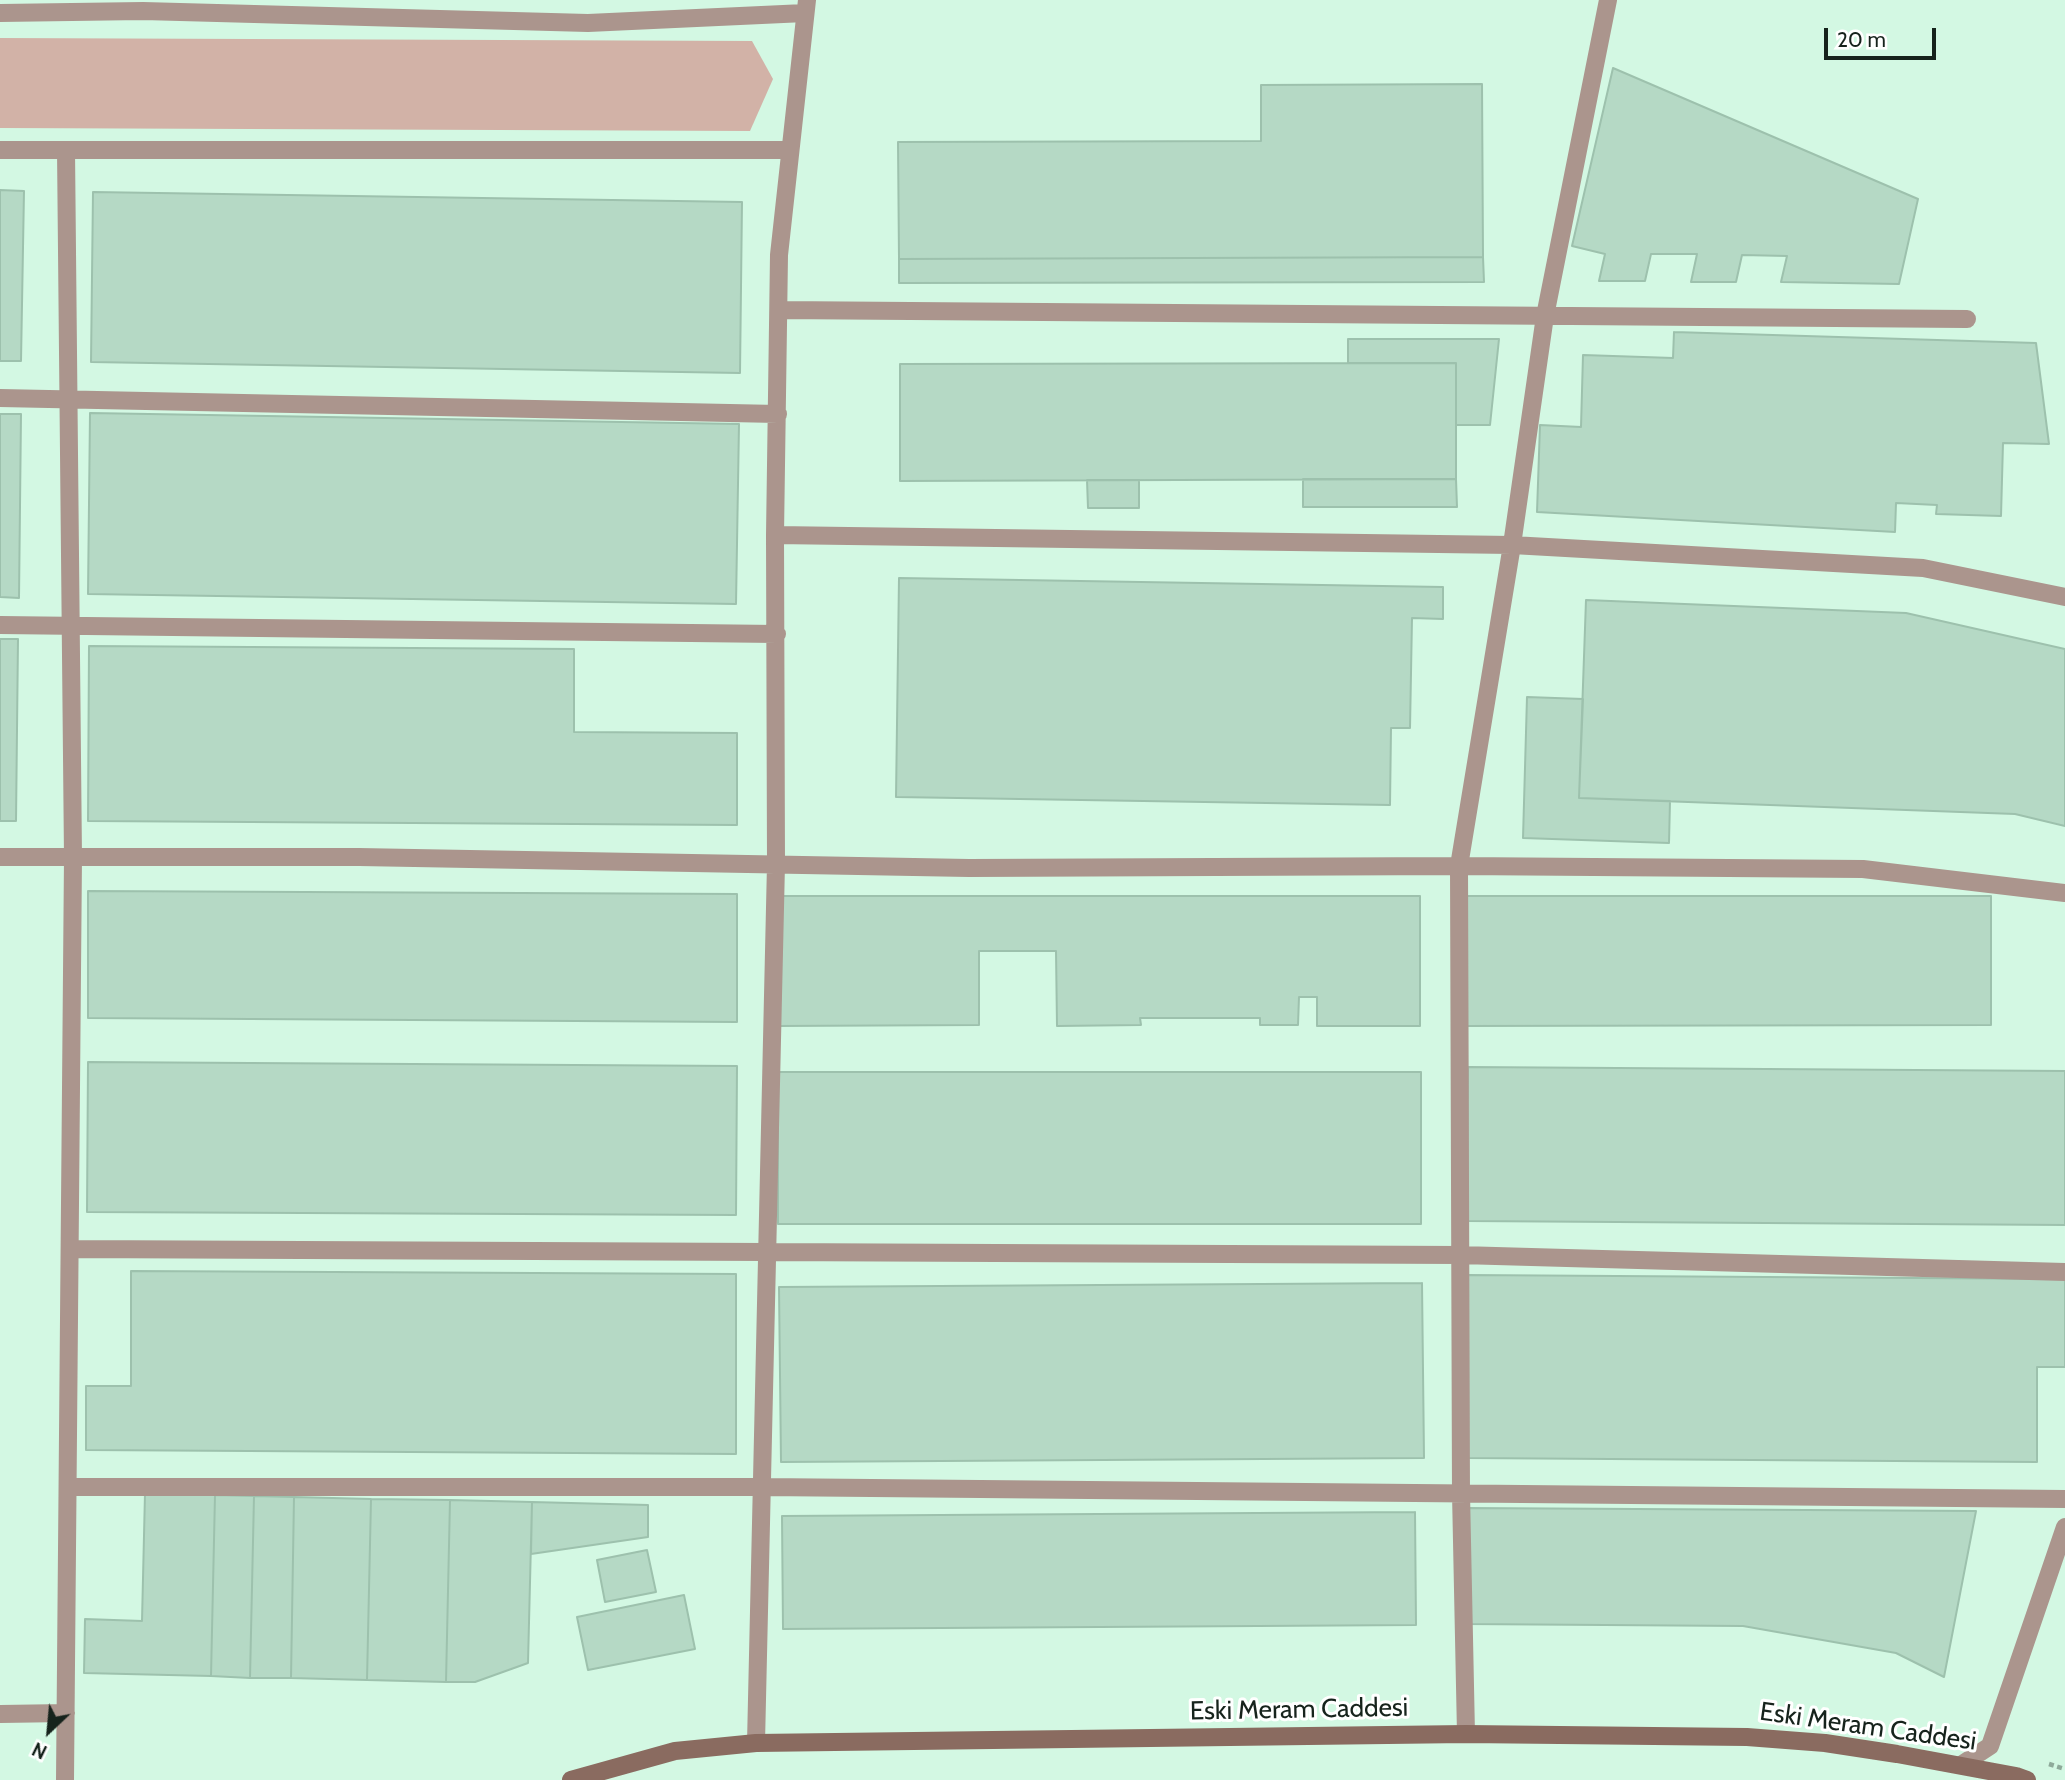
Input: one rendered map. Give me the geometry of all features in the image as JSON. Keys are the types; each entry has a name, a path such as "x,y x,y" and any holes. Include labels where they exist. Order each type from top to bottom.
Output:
{"street":[{"path":"1466,1734 1461,1493 1459,866 1512,545 1545,316 1608,0"},
{"path":"0,13 144,11 588,23 806,6 779,255 775,535 776,864 756,1743"},
{"path":"0,150 790,150"},
{"path":"65,1780 73,857 66,150"},
{"path":"779,310 1967,319"},
{"path":"0,398 778,414"},
{"path":"775,535 1512,545 1923,568 2065,597"},
{"path":"0,625 777,634"},
{"path":"0,857 359,857 969,867 1863,869 2065,893"},
{"path":"70,1249 1460,1255 2065,1272"},
{"path":"68,1487 763,1487 2065,1499"},
{"path":"1961,1765 1990,1746 2065,1527"},
{"path":"0,1714 66,1713"},
{"name":"Eski Meram Caddesi","path":"571,1780 675,1751 756,1743 1466,1734 1747,1737 1825,1743 1961,1765 2027,1780"}],"shaded area":[{"path":"0,38 752,41 773,79 750,131 0,128"}],"building":[{"path":"1613,68 1918,199 1899,284 1781,282 1787,256 1742,255 1736,282 1691,282 1697,254 1651,254 1645,281 1599,281 1605,254 1572,246"},
{"path":"1482,84 1483,257 899,259 898,142 1261,141 1261,85"},
{"path":"0,190 24,191 21,361 0,361"},
{"path":"93,192 742,202 740,373 91,362"},
{"path":"1483,257 1484,282 899,283 899,259"},
{"path":"1674,332 2036,343 2049,444 2003,443 2001,516 1936,514 1937,505 1896,503 1895,532 1537,512 1540,425 1581,427 1583,355 1673,358"},
{"path":"1348,339 1499,339 1490,425 1456,425 1456,363 1348,363"},
{"path":"1456,363 1456,479 900,481 900,364"},
{"path":"90,413 739,424 736,604 88,594"},
{"path":"0,414 21,414 19,598 0,597"},
{"path":"1303,479 1456,479 1457,507 1303,507"},
{"path":"1087,480 1139,480 1139,508 1088,508"},
{"path":"899,578 1443,587 1443,619 1412,618 1410,728 1391,728 1390,805 896,797"},
{"path":"1586,600 1906,613 2065,649 2065,826 2015,814 1579,798"},
{"path":"0,639 18,639 16,821 0,821"},
{"path":"89,646 574,649 574,732 737,733 737,825 88,821"},
{"path":"1527,697 1583,699 1579,798 1670,801 1669,843 1523,838"},
{"path":"88,891 737,894 737,1022 88,1018"},
{"path":"777,896 1420,896 1420,1026 1317,1026 1317,997 1299,997 1298,1025 1260,1025 1260,1018 1140,1018 1141,1025 1057,1026 1056,951 979,951 979,1025 778,1026"},
{"path":"1461,896 1991,896 1991,1025 1461,1026"},
{"path":"88,1062 737,1066 736,1215 87,1212"},
{"path":"1468,1067 2065,1071 2065,1225 1467,1221"},
{"path":"778,1072 1421,1072 1421,1224 778,1224"},
{"path":"131,1271 736,1274 736,1454 86,1450 86,1386 131,1386"},
{"path":"1467,1275 2065,1279 2065,1367 2037,1367 2037,1462 1467,1458"},
{"path":"1422,1283 1424,1458 781,1462 779,1287"},
{"path":"145,1493 215,1495 211,1676 84,1673 85,1619 142,1621"},
{"path":"215,1495 254,1496 250,1678 211,1676"},
{"path":"254,1496 294,1497 291,1678 250,1678"},
{"path":"294,1497 371,1499 367,1680 291,1678"},
{"path":"371,1499 450,1500 446,1682 367,1680"},
{"path":"450,1500 532,1502 528,1663 475,1682 446,1682"},
{"path":"532,1502 648,1505 648,1537 531,1554"},
{"path":"1466,1508 1976,1511 1944,1677 1896,1653 1743,1626 1466,1624"},
{"path":"1415,1512 1416,1625 783,1629 782,1516"},
{"path":"647,1550 656,1592 605,1602 597,1560"},
{"path":"684,1595 695,1649 588,1670 577,1617"}]}
